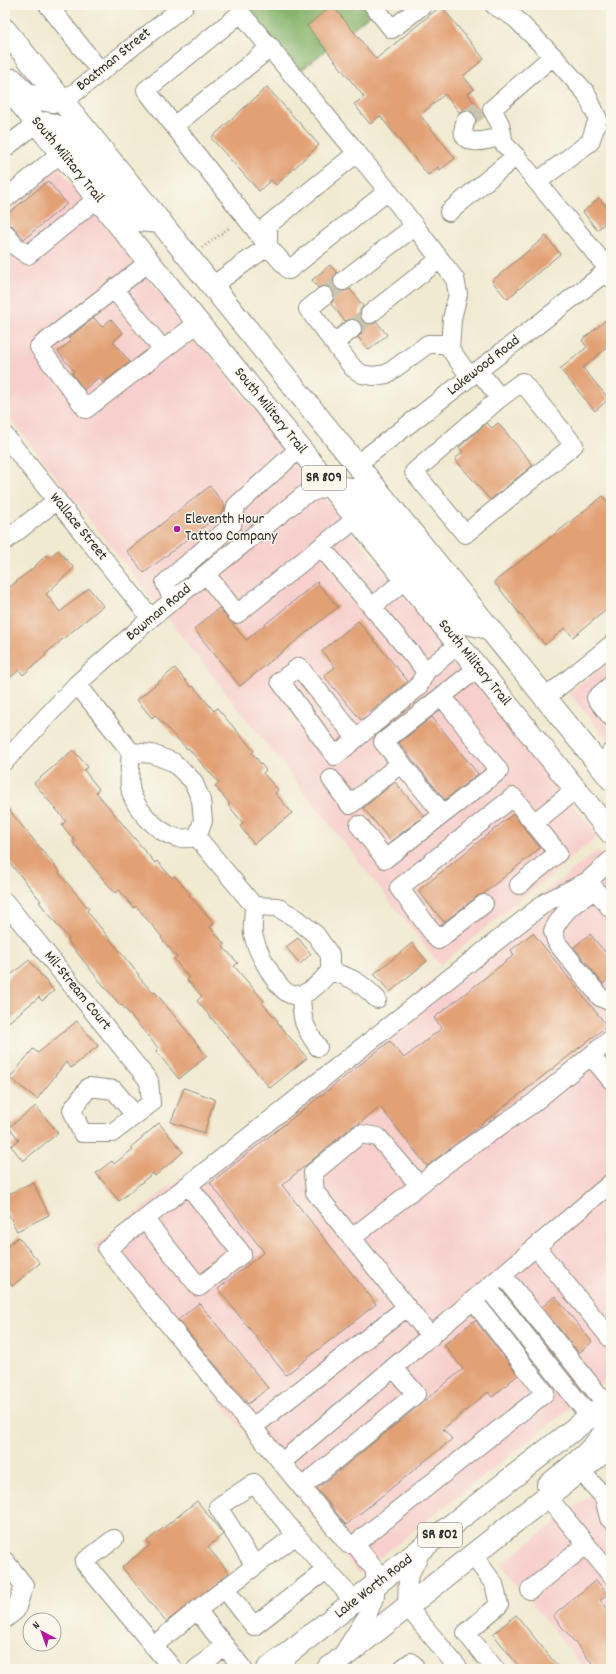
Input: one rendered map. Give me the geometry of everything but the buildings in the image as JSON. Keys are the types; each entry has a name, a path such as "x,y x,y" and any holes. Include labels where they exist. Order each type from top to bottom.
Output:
{"main road":[{"name":"SR 809","path":"5,30 545,698 609,767"},
{"path":"6,84 18,86 33,98 63,102"},
{"name":"South Military Trail","path":"6,84 611,833"},
{"path":"37,123 53,124 70,137 138,220 161,222"},
{"path":"205,331 231,352 323,461 328,465 343,467 356,465"},
{"path":"330,485 352,490 364,502 462,622 489,628"},
{"path":"478,668 494,671 611,815"},
{"name":"Lake Worth Road","path":"268,1669 602,1407"},
{"name":"SR 802","path":"333,1664 611,1446"}],"street":[{"path":"48,5 100,71"},
{"name":"Boatman Street","path":"63,102 100,71 185,5"},
{"path":"373,5 392,29 423,5"},
{"path":"494,5 515,18 553,56 586,93 598,119 590,142 536,182"},
{"path":"388,191 289,270 268,246 146,90 241,13 388,191 455,279 458,294 452,319 450,349 500,398"},
{"path":"174,126 271,48"},
{"path":"553,56 486,109 500,124 504,144 516,156 610,272"},
{"path":"466,120 463,132 470,140 477,142 502,136"},
{"path":"5,148 37,123"},
{"path":"5,199 61,153"},
{"path":"268,246 268,225 357,153"},
{"path":"449,212 516,156"},
{"path":"5,233 15,246 28,255 98,198"},
{"path":"343,281 415,226"},
{"path":"212,286 268,246"},
{"path":"370,314 440,259"},
{"path":"149,262 39,347 86,409 163,350 205,331"},
{"name":"Lakewood Road","path":"356,465 610,272"},
{"path":"114,289 163,350"},
{"path":"324,296 308,309 353,368 362,374 373,376 387,374 428,344 450,344"},
{"path":"334,343 352,329"},
{"path":"522,382 574,445 465,534 414,472 500,398 522,382"},
{"name":"Wallace Street","path":"5,436 151,618"},
{"path":"173,600 165,583 232,526 236,506 300,448"},
{"name":"Bowman Road","path":"5,761 77,684 151,618 304,496 330,485"},
{"path":"5,541 57,500"},
{"path":"206,574 237,614 357,518"},
{"path":"321,547 426,671"},
{"path":"372,606 406,579"},
{"path":"356,738 299,667 280,681 336,756 418,687 426,671 458,644"},
{"path":"545,698 611,645"},
{"path":"443,814 384,742 478,668"},
{"path":"77,684 131,752 129,772 131,791 142,812 153,824 178,838 197,837"},
{"path":"611,685 596,698 611,717"},
{"path":"359,825 385,859 499,771 442,696"},
{"path":"131,752 152,754 173,762 193,781 201,800 203,822 197,837"},
{"path":"331,779 350,805 401,763"},
{"path":"534,823 576,790"},
{"path":"484,904 438,940 399,888 514,798 558,853 519,885"},
{"path":"197,837 254,906 253,932 258,950 270,972 281,987 291,995 301,995 311,990 330,971 330,955 316,935 297,919 277,908 254,906"},
{"path":"610,1003 600,997 556,943 553,931 560,918 579,900 611,860"},
{"path":"592,885 611,909"},
{"path":"473,1300 545,1393 355,1544 348,1544 107,1249 546,902 592,885"},
{"name":"Mil-Stream Court","path":"5,902 149,1081 151,1103 135,1115"},
{"path":"330,971 353,979 364,985 377,999"},
{"path":"301,995 302,1019 307,1031 318,1047"},
{"path":"352,1238 471,1146 532,1104 611,1040"},
{"path":"591,1056 611,1080"},
{"path":"419,1185 378,1137 360,1134 313,1173 315,1192 431,1336"},
{"path":"145,1220 199,1287 242,1254 188,1186"},
{"path":"282,1462 536,1247 609,1190"},
{"path":"536,1247 611,1340"},
{"path":"500,1533 542,1488 596,1441 606,1422 602,1407 503,1275"},
{"path":"488,1288 602,1407"},
{"path":"253,1427 407,1307"},
{"path":"302,1487 416,1394 394,1368"},
{"path":"580,1470 608,1494 609,1518 611,1520"},
{"path":"255,1566 218,1507 254,1483 296,1535 355,1602"},
{"path":"547,1496 611,1575"},
{"path":"153,1646 197,1610 296,1535"},
{"path":"114,1539 84,1562 173,1669"},
{"path":"333,1664 366,1616 375,1595 375,1570 355,1544"},
{"path":"530,1590 586,1545"},
{"path":"422,1549 408,1578 407,1606 459,1669"},
{"path":"473,1554 494,1584 499,1605 466,1633 495,1669"},
{"path":"5,1561 24,1585 16,1610 5,1619"},
{"path":"225,1589 254,1626 326,1570"},
{"path":"197,1610 243,1669"},
{"path":"196,1669 225,1646"},
{"path":"402,1669 410,1662 416,1669"}],"path":[{"path":"200,249 229,228"}],"shaded area":[{"path":"49,156 598,836 440,965 5,412 5,189"},
{"path":"611,659 611,745 569,693"},
{"path":"597,851 611,868 611,1376 359,1574 94,1246"},
{"path":"611,1479 611,1669 585,1669 501,1565"}],"green space":[{"path":"237,5 382,5 294,76"}],"tunnel":[{"path":"466,120 480,109"},
{"path":"324,296 343,281"},
{"path":"352,329 370,314"}],"place":[{"name":"Eleventh Hour Tattoo Company","path":"177,529"}]}
